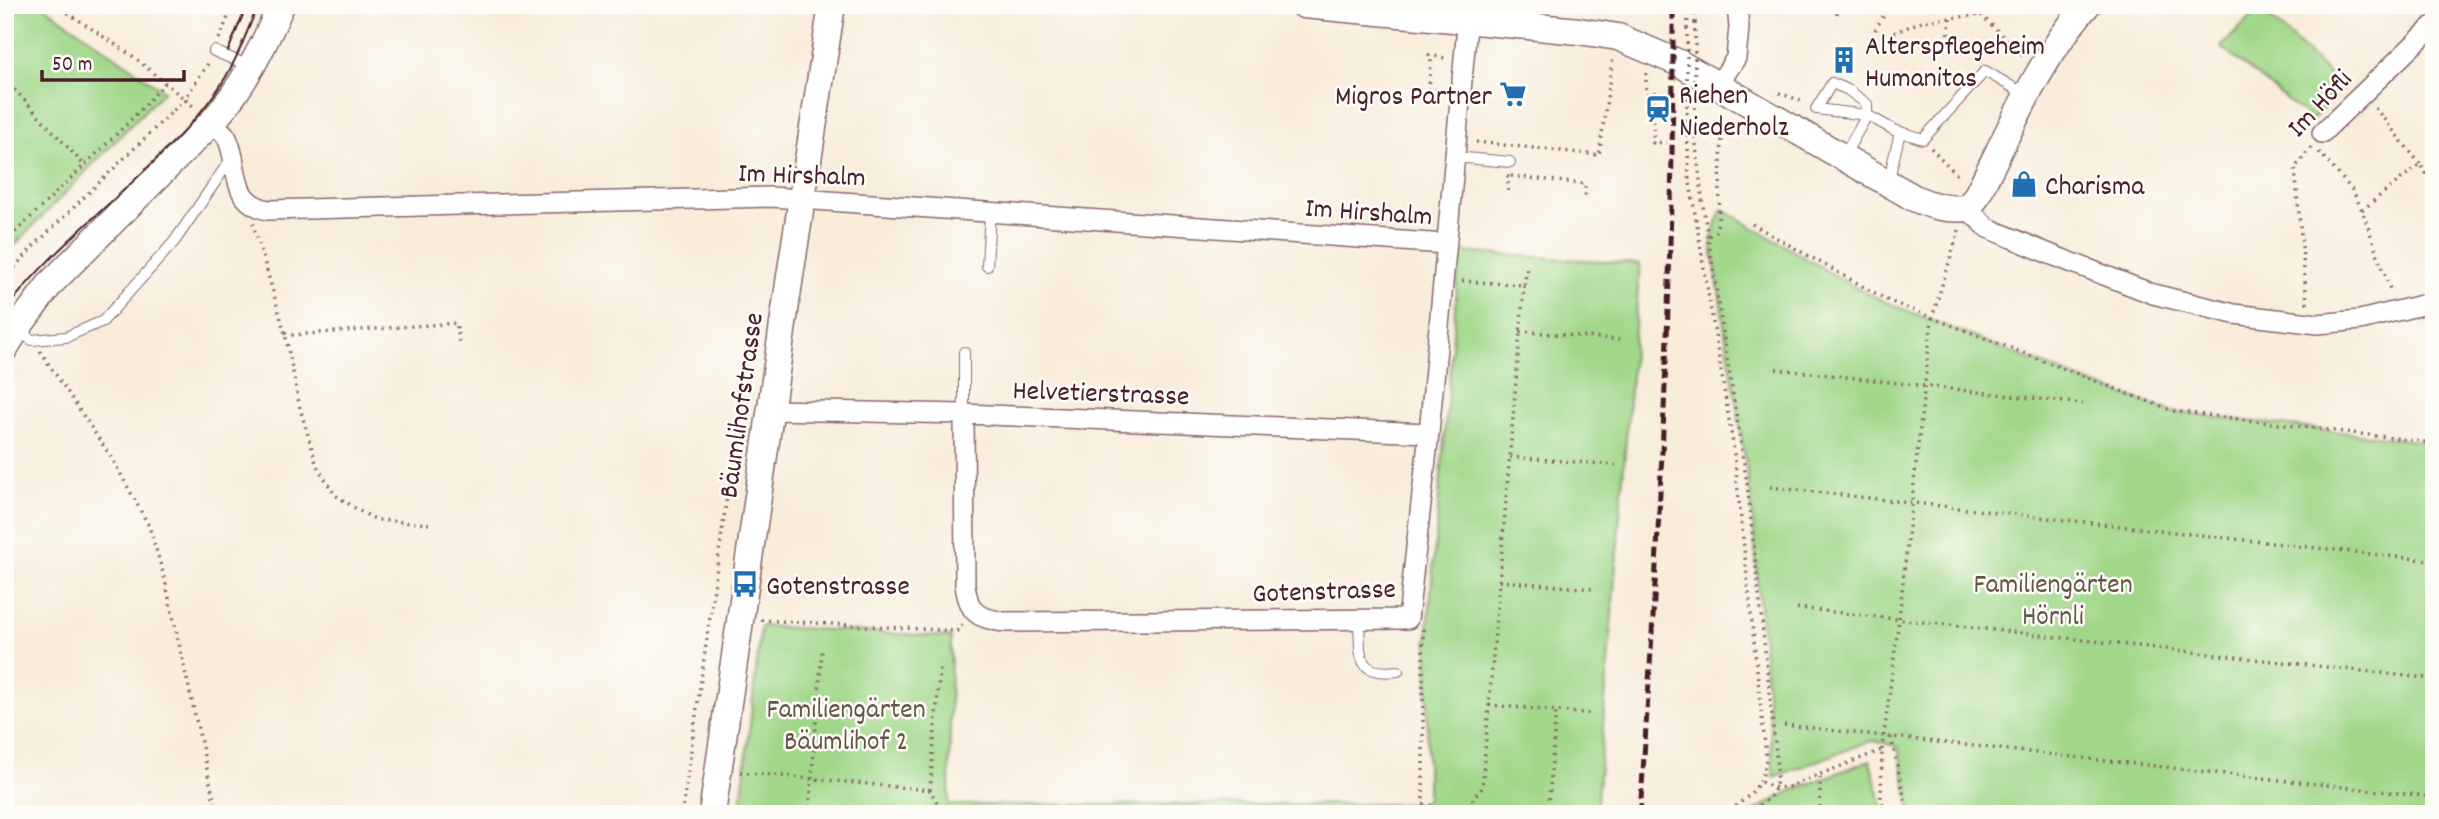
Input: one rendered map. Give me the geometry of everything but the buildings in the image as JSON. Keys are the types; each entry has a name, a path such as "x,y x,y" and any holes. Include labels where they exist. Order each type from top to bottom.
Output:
{"main road":[{"path":"18,339 51,283 229,102 252,67 281,5"},
{"name":"Bäumlihofstrasse","path":"712,814 832,5"},
{"path":"1304,5 1468,13 1616,37 1679,63 1888,183 1937,208 1950,210 1972,202 2026,95 2074,20 2087,5"}],"street":[{"path":"1718,85 1736,58 1739,27 1737,5"},
{"name":"Gotenstrasse","path":"974,612 985,619 1003,622 1408,619 1429,433 1468,13"},
{"name":"Im Höfli","path":"2318,139 2434,25"},
{"path":"212,122 227,138 240,186 249,205"},
{"name":"Im Hirshalm","path":"249,205 268,210 802,198 1445,244"},
{"path":"1972,202 1987,228 1998,233 2153,294 2234,314 2309,323 2360,320 2434,302"},
{"name":"Helvetierstrasse","path":"771,410 964,414 1429,433"},
{"path":"964,414 965,585 967,601 974,612"}],"lane":[{"path":"214,51 252,67"},
{"path":"1843,158 1867,115 1867,104 1848,90 1832,83 1816,109 1867,115 1900,132 1923,139 1985,71 2026,95"},
{"path":"1888,183 1900,132"},
{"path":"1455,148 1510,162"},
{"path":"18,339 66,337 103,321 174,242 233,158"},
{"path":"987,267 990,212"},
{"path":"964,352 964,414"},
{"path":"1359,620 1361,656 1365,665 1379,673 1398,671"}],"path":[{"path":"57,5 134,57 185,99"},
{"path":"5,278 33,247 185,99 214,51 233,5"},
{"path":"1689,5 1689,177 1733,444 1766,755 1760,782 1751,795 1724,814"},
{"path":"1696,5 1695,152 1747,484 1776,752 1776,788 1769,799 1746,814"},
{"path":"1838,5 1838,14"},
{"path":"1875,30 1891,5"},
{"path":"1971,5 2041,72"},
{"path":"1894,33 1922,21 1979,15"},
{"path":"1948,41 1950,18"},
{"path":"1455,148 1599,155 1616,37"},
{"path":"1429,55 1429,89 1461,92"},
{"path":"5,79 84,164"},
{"path":"5,242 165,83"},
{"path":"1667,142 1653,143 1655,93 1668,94"},
{"path":"2362,94 2402,139 2434,185"},
{"path":"1709,236 1716,231 1719,214 1722,136 1726,123 1742,99"},
{"path":"1885,814 1881,798 1882,750 1932,318 1972,202 1923,139"},
{"path":"2318,139 2353,191 2362,210 2398,311"},
{"name":"Im Höfli","path":"2309,323 2295,168 2318,139"},
{"path":"2362,210 2420,163"},
{"path":"1508,176 1585,184 1585,200"},
{"path":"249,205 285,333 300,408 317,466 335,495 377,520 429,524"},
{"path":"1752,224 1889,301 2174,411 2434,443"},
{"path":"5,232 10,236"},
{"path":"1408,619 1423,625 1423,804 1470,814 1473,798 1482,789 1527,267"},
{"path":"1442,280 1524,285"},
{"path":"285,333 292,335 456,323 460,347"},
{"path":"1520,331 1622,340"},
{"path":"18,339 113,460 149,526 164,576 217,814"},
{"path":"1776,369 2083,404"},
{"path":"1510,457 1616,465"},
{"path":"1770,487 2434,562"},
{"path":"682,814 728,489"},
{"path":"1499,581 1595,589"},
{"path":"1797,608 2434,679"},
{"path":"710,619 957,631 974,612"},
{"path":"809,814 822,651"},
{"path":"940,668 930,790 943,814"},
{"path":"1489,705 1593,714"},
{"path":"1549,799 1556,711"},
{"path":"1784,725 2434,797"},
{"path":"1891,737 1908,814"},
{"path":"1760,782 1776,788 1788,787 1882,750"},
{"path":"718,771 930,790"},
{"path":"1819,814 1820,774"},
{"path":"1214,807 1214,814"},
{"path":"1755,808 1755,814"}],"green space":[{"path":"5,5 42,5 164,91 5,255"},
{"path":"2260,8 2343,87 2312,120 2221,47"},
{"name":"Familiengärten Hörnli","path":"1722,209 1855,287 1888,303 2079,379 2172,412 2434,443 2434,814 1912,814 1898,747 1873,740 1774,777 1751,498 1711,240"},
{"name":"Familiengärten Bäumlihof 2","path":"1460,252 1640,264 1596,814 740,814 761,626 951,637 949,805 1418,804 1427,799 1428,628"},
{"path":"1870,760 1884,814 1749,814 1791,791"}],"tram line":[{"path":"228,51 247,5"},
{"path":"5,311 55,254 139,176 192,122 229,72 258,5"}],"railway":[{"path":"1640,814 1664,410 1671,207 1673,5"}],"place":[{"name":"Alterspflegeheim Humanitas","path":"1844,60"},
{"name":"Migros Partner","path":"1513,94"},
{"name":"Riehen Niederholz","path":"1658,109"},
{"name":"Charisma","path":"2024,184"},
{"name":"Gotenstrasse","path":"745,584"}]}
